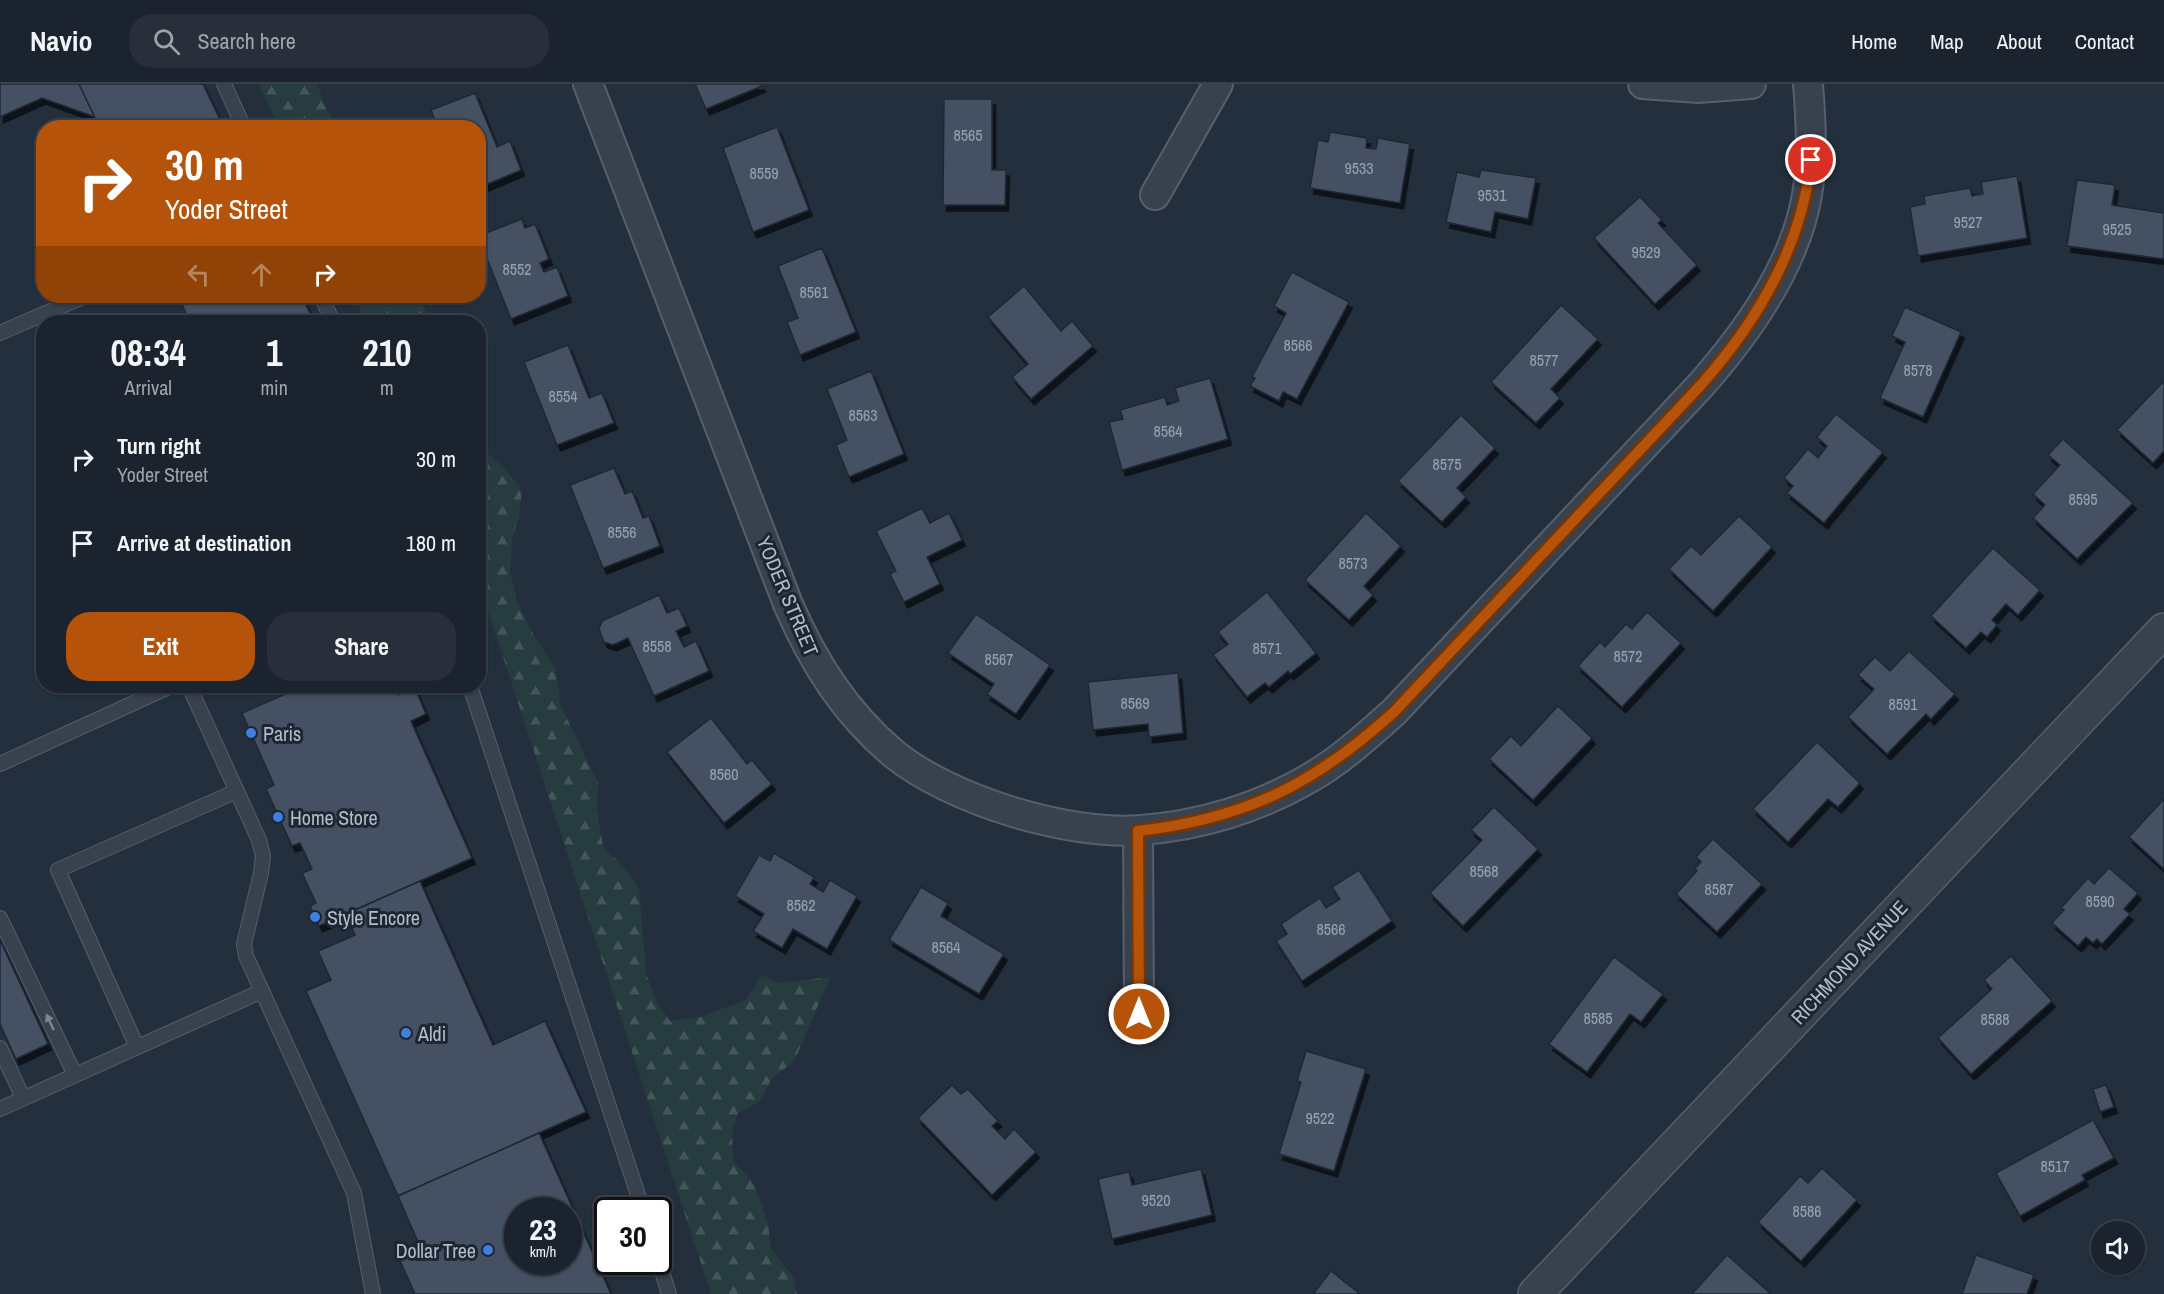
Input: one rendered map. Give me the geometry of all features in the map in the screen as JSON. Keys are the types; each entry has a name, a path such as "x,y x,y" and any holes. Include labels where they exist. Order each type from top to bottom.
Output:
{"street":[{"name":"YODER STREET","path":"588,84 788,604 809,650 834,690 863,725 895,754 930,778 981,802 1034,818 1098,828 1138,831 1200,822 1276,795 1309,779 1366,738 1394,712 1706,380 1758,310 1783,263 1802,214 1811,160 1808,84"},
{"path":"1155,195 1218,84"},
{"path":"1643,84 1698,88 1751,84"},
{"name":"RICHMOND AVENUE","path":"1534,1294 2164,630"},
{"path":"1138,831 1139,1014"}],"lane":[{"path":"224,84 240,120"},
{"path":"41,315 69,303"},
{"path":"0,333 36,317"},
{"path":"0,764 156,693"},
{"path":"192,693 259,840 263,856 244,944 246,956 354,1193 373,1294"},
{"path":"472,693 639,1197"},
{"path":"137,1047 58,870 237,791"},
{"path":"0,918 75,1075"},
{"path":"0,1109 262,991"},
{"path":"0,1048 23,1098"},
{"path":"663,1275 669,1294"}],"green space":[{"path":"259,84 317,84 327,110 334,120 276,120"},
{"path":"357,303 422,303 427,315 363,315"},
{"path":"486,452 505,469 522,490 519,516 512,540 510,572 517,601 534,636 555,667 561,706 598,783 597,811 603,847 625,868 639,888 646,973 657,1003 670,1021 700,1017 746,1000 762,975 780,983 830,977 794,1062 772,1078 761,1100 738,1113 732,1133 733,1161 755,1185 768,1224 771,1249 793,1276 797,1294 711,1294 486,604"}],"building":[{"path":"0,84 79,84 95,117 42,98 0,117"},
{"path":"79,84 203,84 220,120 96,120"},
{"path":"695,84 761,84 762,86 706,109"},
{"path":"475,93 486,120 435,120 431,110"},
{"path":"944,99 992,99 992,170 1006,170 1005,205 943,205"},
{"path":"486,120 497,147 510,141 521,170 486,185"},
{"path":"777,127 809,210 753,232 723,148"},
{"path":"1330,132 1367,138 1366,148 1376,149 1378,138 1410,144 1400,203 1310,188 1318,140 1328,142"},
{"path":"1481,170 1536,178 1528,219 1495,212 1491,232 1446,222 1457,172 1479,177"},
{"path":"2017,176 2027,238 1918,256 1910,207 1925,204 1924,196 1970,188 1972,196 1983,194 1981,182"},
{"path":"2077,180 2115,185 2112,205 2164,213 2164,259 2067,246"},
{"path":"1640,197 1662,220 1658,223 1697,265 1655,304 1594,238"},
{"path":"522,219 525,228 535,224 549,259 540,263 544,272 557,267 568,296 511,319 486,256 486,233"},
{"path":"822,248 856,332 800,355 787,322 798,318 778,266"},
{"path":"1292,272 1349,302 1297,399 1283,392 1279,401 1250,386 1255,378 1252,377 1286,313 1274,306"},
{"path":"1024,286 1061,331 1072,321 1093,346 1031,399 1012,377 1028,364 988,317"},
{"path":"181,303 305,303 311,315 187,315"},
{"path":"1561,305 1598,339 1551,389 1560,398 1536,423 1491,382"},
{"path":"1905,307 1961,332 1923,417 1880,398 1905,342 1892,336"},
{"path":"568,345 589,398 602,393 614,423 557,445 524,362"},
{"path":"871,371 904,454 849,477 836,445 847,440 827,389"},
{"path":"1210,378 1228,439 1122,470 1109,422 1123,419 1120,410 1165,397 1167,405 1179,401 1175,388"},
{"path":"2164,381 2164,451 2153,463 2117,430"},
{"path":"1836,414 1883,452 1824,523 1787,493 1793,486 1784,478 1808,449 1818,458 1827,446 1817,437"},
{"path":"1461,415 1495,448 1457,488 1466,497 1442,522 1398,481"},
{"path":"2063,439 2133,503 2077,559 2033,518 2045,505 2033,494 2060,465 2048,455"},
{"path":"614,468 625,494 632,491 643,518 649,516 660,546 603,568 570,485"},
{"path":"922,508 930,523 949,513 962,540 927,557 940,584 904,602 890,574 896,571 876,531"},
{"path":"1366,513 1401,546 1364,586 1373,595 1349,620 1305,580"},
{"path":"1739,516 1772,547 1713,611 1669,569 1691,546 1701,555"},
{"path":"1993,548 2040,590 2018,615 2006,604 1992,620 1997,625 1987,637 1981,632 1966,648 1931,616"},
{"path":"1267,592 1316,653 1290,674 1288,671 1269,687 1265,683 1247,697 1213,655 1228,644 1218,632"},
{"path":"659,595 667,613 679,608 687,626 676,631 684,647 696,641 709,671 654,696 628,638 613,645 604,642 599,629 602,621"},
{"path":"1647,612 1681,643 1622,707 1578,666 1600,642 1605,647 1626,624 1632,629"},
{"path":"976,614 1050,665 1016,714 987,694 994,684 948,653"},
{"path":"1909,651 1955,694 1931,719 1926,714 1887,754 1848,717 1874,689 1858,675 1875,657 1890,671"},
{"path":"1178,673 1183,733 1149,737 1148,724 1093,730 1088,682"},
{"path":"288,693 398,693 399,695 417,693 426,714 411,721 472,858 319,926 310,906 316,903 302,873 312,869 300,843 292,846 266,789 274,785 242,713"},
{"path":"1558,706 1592,738 1533,800 1489,759 1511,736 1521,746"},
{"path":"711,718 747,764 752,760 772,784 724,823 667,752"},
{"path":"1817,742 1860,783 1838,807 1828,799 1788,842 1753,809"},
{"path":"2164,799 2164,869 2129,837"},
{"path":"1494,807 1538,849 1463,926 1430,893 1482,840 1471,830"},
{"path":"1713,839 1762,884 1717,932 1676,894 1697,871 1695,868 1701,862 1696,857"},
{"path":"774,853 814,877 810,884 823,892 830,880 857,896 827,949 793,929 782,948 753,931 764,914 735,896 759,855 770,861"},
{"path":"2109,868 2138,893 2124,909 2130,914 2102,944 2097,939 2093,943 2086,937 2078,946 2052,923 2064,910 2061,908 2088,878 2094,884"},
{"path":"1359,870 1392,921 1302,981 1276,941 1287,934 1281,924 1320,898 1326,908 1340,899 1332,887"},
{"name":"Aldi","path":"420,881 493,1045 545,1021 586,1112 398,1196 306,991 331,980 318,951 355,935 346,914"},
{"path":"921,887 948,903 941,916 1004,954 979,994 889,940"},
{"path":"0,940 48,1044 16,1059 0,1024"},
{"path":"2011,956 2052,1001 1971,1074 1938,1038 1992,989 1984,980"},
{"path":"1614,957 1663,994 1641,1022 1630,1014 1587,1072 1549,1044"},
{"path":"1306,1051 1366,1069 1334,1171 1279,1154 1301,1082 1297,1081"},
{"path":"952,1085 961,1094 968,1089 998,1121 992,1126 1005,1139 1014,1129 1036,1152 992,1195 918,1118"},
{"path":"2106,1085 2114,1107 2100,1112 2093,1089"},
{"path":"2093,1120 2114,1158 2082,1175 2085,1180 2020,1216 1996,1173"},
{"path":"539,1133 568,1197 504,1197 504,1275 582,1275 582,1229 594,1256 594,1275 603,1275 611,1294 415,1294 396,1252 418,1242 398,1196"},
{"path":"1822,1168 1857,1200 1801,1261 1758,1222 1800,1176 1808,1183"},
{"path":"1201,1169 1212,1215 1112,1239 1098,1179 1129,1172 1132,1185"},
{"path":"1727,1255 1771,1294 1692,1294"},
{"path":"1976,1255 2034,1275 2027,1294 1962,1294"},
{"path":"1331,1271 1360,1294 1313,1294"}],"place":[{"name":"Paris","path":"251,733"},
{"name":"Home Store","path":"278,817"},
{"name":"Style Encore","path":"315,917"},
{"name":"Aldi","path":"406,1033"},
{"name":"Dollar Tree","path":"488,1250"}],"route":[{"path":"1139,1014 1138,831 1200,822 1276,795 1309,779 1338,759 1366,738 1394,712 1718,367 1758,310 1788,254 1807,197 1811,160"}]}
